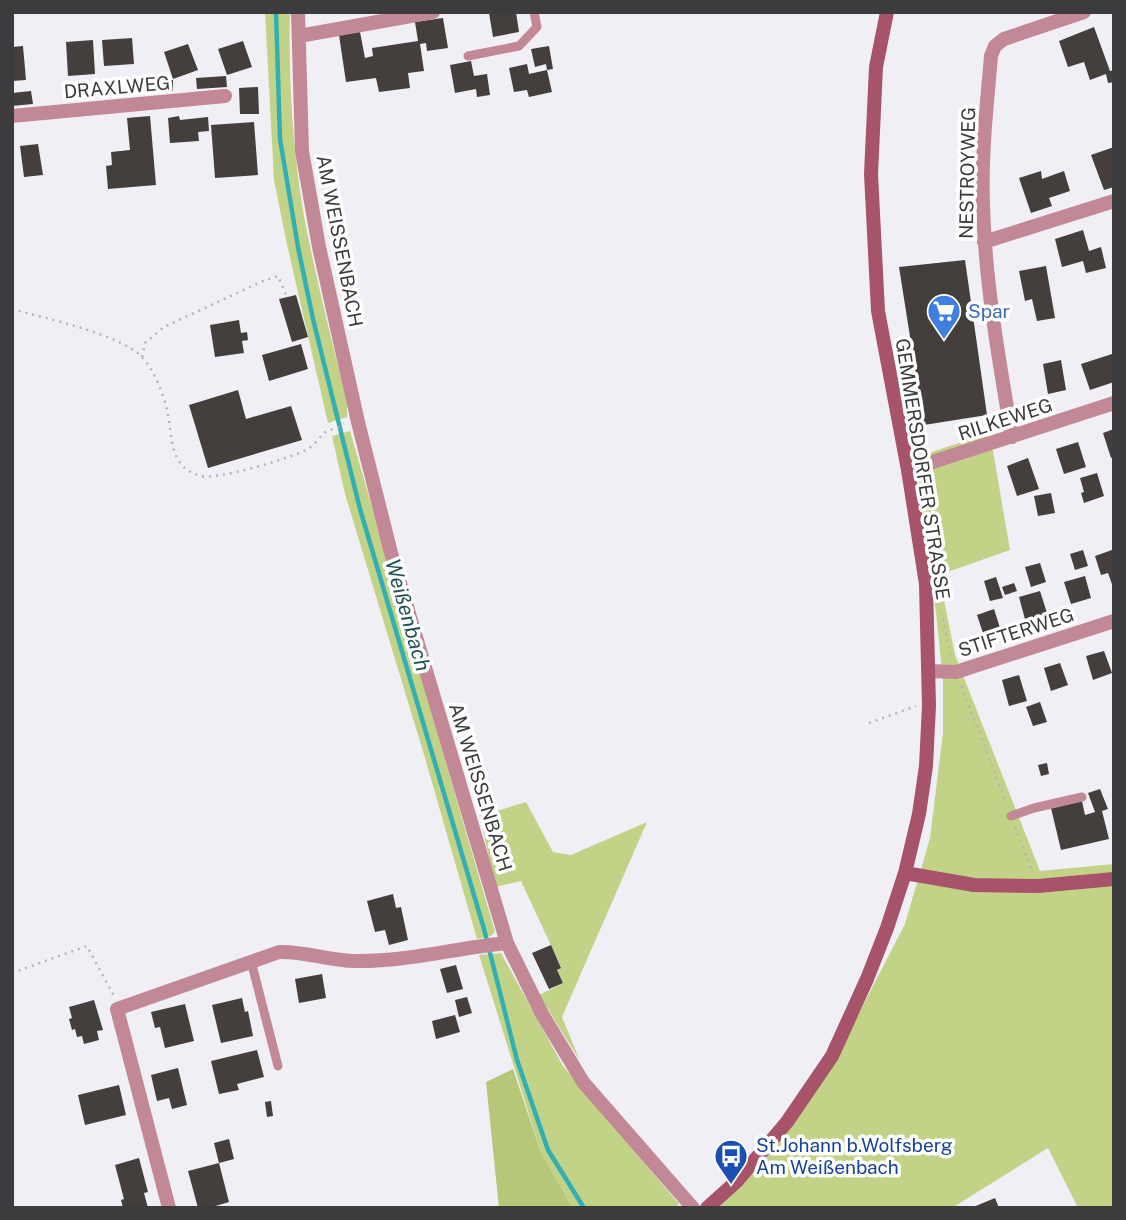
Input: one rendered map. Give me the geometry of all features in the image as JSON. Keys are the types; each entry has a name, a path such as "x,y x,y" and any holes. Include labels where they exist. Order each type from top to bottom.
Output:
{"main road":[{"name":"GEMMERSDORFER STRASSE","path":"706,1208 737,1181 787,1122 832,1056 887,928 905,873 925,778 929,706 926,584 878,311 871,174 876,67 887,12"},
{"path":"905,873 974,885 1038,886 1114,879"}],"street":[{"name":"AM WEISSENBACH","path":"298,12 302,151 319,247 358,422 391,553 504,943 583,1082 694,1208"},
{"path":"299,36 433,12"},
{"name":"NESTROYWEG","path":"1012,437 990,304 984,242 982,201 991,56 995,46 1004,38 1080,13"},
{"name":"DRAXLWEG","path":"12,116 225,96"},
{"path":"984,242 1114,201"},
{"name":"RILKEWEG","path":"908,470 1114,403"},
{"name":"STIFTERWEG","path":"929,671 956,672 1114,621"},
{"path":"169,1208 117,1009 279,951 352,961 387,961 504,943"}],"lane":[{"path":"468,56 519,46 537,27 534,12"},
{"path":"1011,816 1082,797"},
{"path":"251,961 278,1066"}],"path":[{"path":"142,357 145,343 164,327 263,281 278,276 288,297"},
{"path":"12,309 79,327 131,348 142,357 151,370 167,409 171,446 182,467 201,476 228,474 307,450 327,431 350,425"},
{"path":"869,723 916,706 929,706"},
{"path":"12,973 87,946 113,993 117,1009"}],"green space":[{"path":"265,12 290,12 291,98 299,186 313,261 347,402 347,417 328,423 274,180"},
{"path":"350,431 495,932 491,936 477,939 345,494 332,436"},
{"path":"986,434 993,451 1010,550 939,575 955,655 1040,871 1114,864 1114,1208 1078,1208 1048,1148 952,1208 715,1208 842,1046 905,924 930,838 943,733 943,681 936,612 921,521 918,448 929,453"},
{"path":"526,802 553,852 571,855 647,822 562,1017 580,1061 539,995 563,983 557,970 561,967 521,881 495,887 478,807 487,814"},
{"path":"501,953 563,1066 679,1204 675,1208 573,1208 541,1153 479,955"},
{"path":"513,1069 541,1153 573,1208 499,1208 486,1082"}],"building":[{"path":"516,12 519,32 493,37 489,13"},
{"path":"443,18 448,48 427,51 426,43 420,44 424,71 408,73 410,88 379,92 376,78 346,82 339,35 360,32 365,58 373,56 372,48 418,41 415,22"},
{"path":"1094,27 1110,71 1114,70 1114,82 1108,83 1106,74 1090,80 1084,62 1068,67 1059,41"},
{"path":"132,38 134,64 104,66 102,40"},
{"path":"93,40 95,74 68,76 66,42"},
{"path":"243,41 252,67 227,75 218,49"},
{"path":"188,44 198,70 173,79 164,52"},
{"path":"23,46 26,80 12,81 12,47"},
{"path":"549,46 553,69 547,70 546,64 535,67 531,49"},
{"path":"471,61 474,76 487,74 490,95 477,97 476,89 455,93 450,65"},
{"path":"527,64 529,74 547,70 552,92 529,97 527,90 514,92 509,68"},
{"path":"226,76 227,87 197,89 196,78"},
{"path":"173,80 173,91 155,92 154,81"},
{"path":"258,87 259,114 240,114 239,88"},
{"path":"31,91 33,104 12,106 12,93"},
{"path":"150,116 156,185 108,189 106,166 112,165 111,152 130,150 127,118"},
{"path":"179,116 180,120 208,117 209,131 198,132 199,141 170,143 168,118"},
{"path":"254,122 258,175 215,178 211,125"},
{"path":"38,144 43,175 24,177 20,146"},
{"path":"1114,147 1114,187 1104,190 1091,155"},
{"path":"1041,171 1042,179 1064,171 1070,191 1049,198 1052,206 1031,213 1019,178"},
{"path":"1083,230 1089,251 1101,247 1106,268 1086,273 1083,261 1062,267 1055,239"},
{"name":"Spar","path":"965,260 987,415 924,425 899,267"},
{"path":"1046,266 1055,318 1037,321 1032,299 1025,301 1019,271"},
{"path":"296,295 308,337 292,342 279,299"},
{"path":"239,320 241,333 247,332 248,340 242,341 244,353 215,357 210,325"},
{"path":"301,344 308,369 269,381 262,355"},
{"path":"1112,354 1114,382 1090,390 1081,364"},
{"path":"1061,360 1066,390 1048,394 1043,364"},
{"path":"238,390 246,419 291,406 302,440 208,468 189,405"},
{"path":"1114,429 1114,457 1111,458 1103,433"},
{"path":"1078,442 1086,467 1064,474 1056,449"},
{"path":"1028,458 1039,489 1017,496 1007,466"},
{"path":"1097,473 1104,496 1084,503 1080,478"},
{"path":"1051,493 1055,513 1038,516 1034,496"},
{"path":"1083,550 1088,566 1075,570 1070,554"},
{"path":"1112,550 1113,587 1108,573 1101,575 1095,556"},
{"path":"1040,563 1046,582 1031,587 1025,567"},
{"path":"1085,576 1091,598 1071,604 1064,582"},
{"path":"996,577 1003,598 990,601 984,581"},
{"path":"1014,583 1017,591 1005,595 1002,587"},
{"path":"1040,591 1048,616 1026,623 1019,597"},
{"path":"994,609 1002,634 985,639 977,615"},
{"path":"1104,651 1112,673 1093,680 1086,656"},
{"path":"1060,663 1068,685 1051,691 1044,668"},
{"path":"1019,675 1027,701 1009,706 1002,680"},
{"path":"1040,702 1047,722 1033,726 1026,707"},
{"path":"1047,763 1049,774 1041,776 1038,765"},
{"path":"1100,789 1108,809 1102,811 1109,839 1061,850 1051,808 1082,801 1085,815 1095,812 1088,793"},
{"path":"393,894 396,908 401,907 408,940 389,945 385,930 375,932 367,901"},
{"path":"551,945 561,968 557,970 563,983 549,989 532,953"},
{"path":"456,965 463,989 447,993 440,969"},
{"path":"322,974 326,998 299,1003 295,979"},
{"path":"467,997 472,1013 459,1017 455,1000"},
{"path":"242,998 245,1012 248,1011 253,1036 221,1043 212,1005"},
{"path":"94,1000 103,1030 97,1031 99,1040 84,1044 82,1036 77,1037 75,1029 72,1030 69,1007"},
{"path":"185,1004 194,1041 165,1048 160,1027 155,1028 151,1012"},
{"path":"455,1015 460,1032 436,1039 432,1021"},
{"path":"257,1050 264,1077 237,1084 239,1090 219,1094 211,1061"},
{"path":"178,1068 187,1105 172,1109 169,1098 157,1101 151,1075"},
{"path":"119,1085 126,1115 85,1125 78,1095"},
{"path":"271,1101 273,1116 267,1117 265,1102"},
{"path":"229,1139 234,1159 219,1163 214,1143"},
{"path":"139,1158 148,1192 144,1193 148,1208 123,1208 121,1200 124,1199 115,1165"},
{"path":"219,1163 229,1202 198,1208 188,1171"},
{"path":"995,1198 999,1208 971,1208"}],"waterway":[{"name":"Weißenbach","path":"276,12 280,139 298,247 360,509 484,929 517,1060 548,1150 584,1208"}],"place":[{"name":"Spar","path":"944,341"},
{"name":"St.Johann b.Wolfsberg Am Weißenbach","path":"731,1186"}]}
